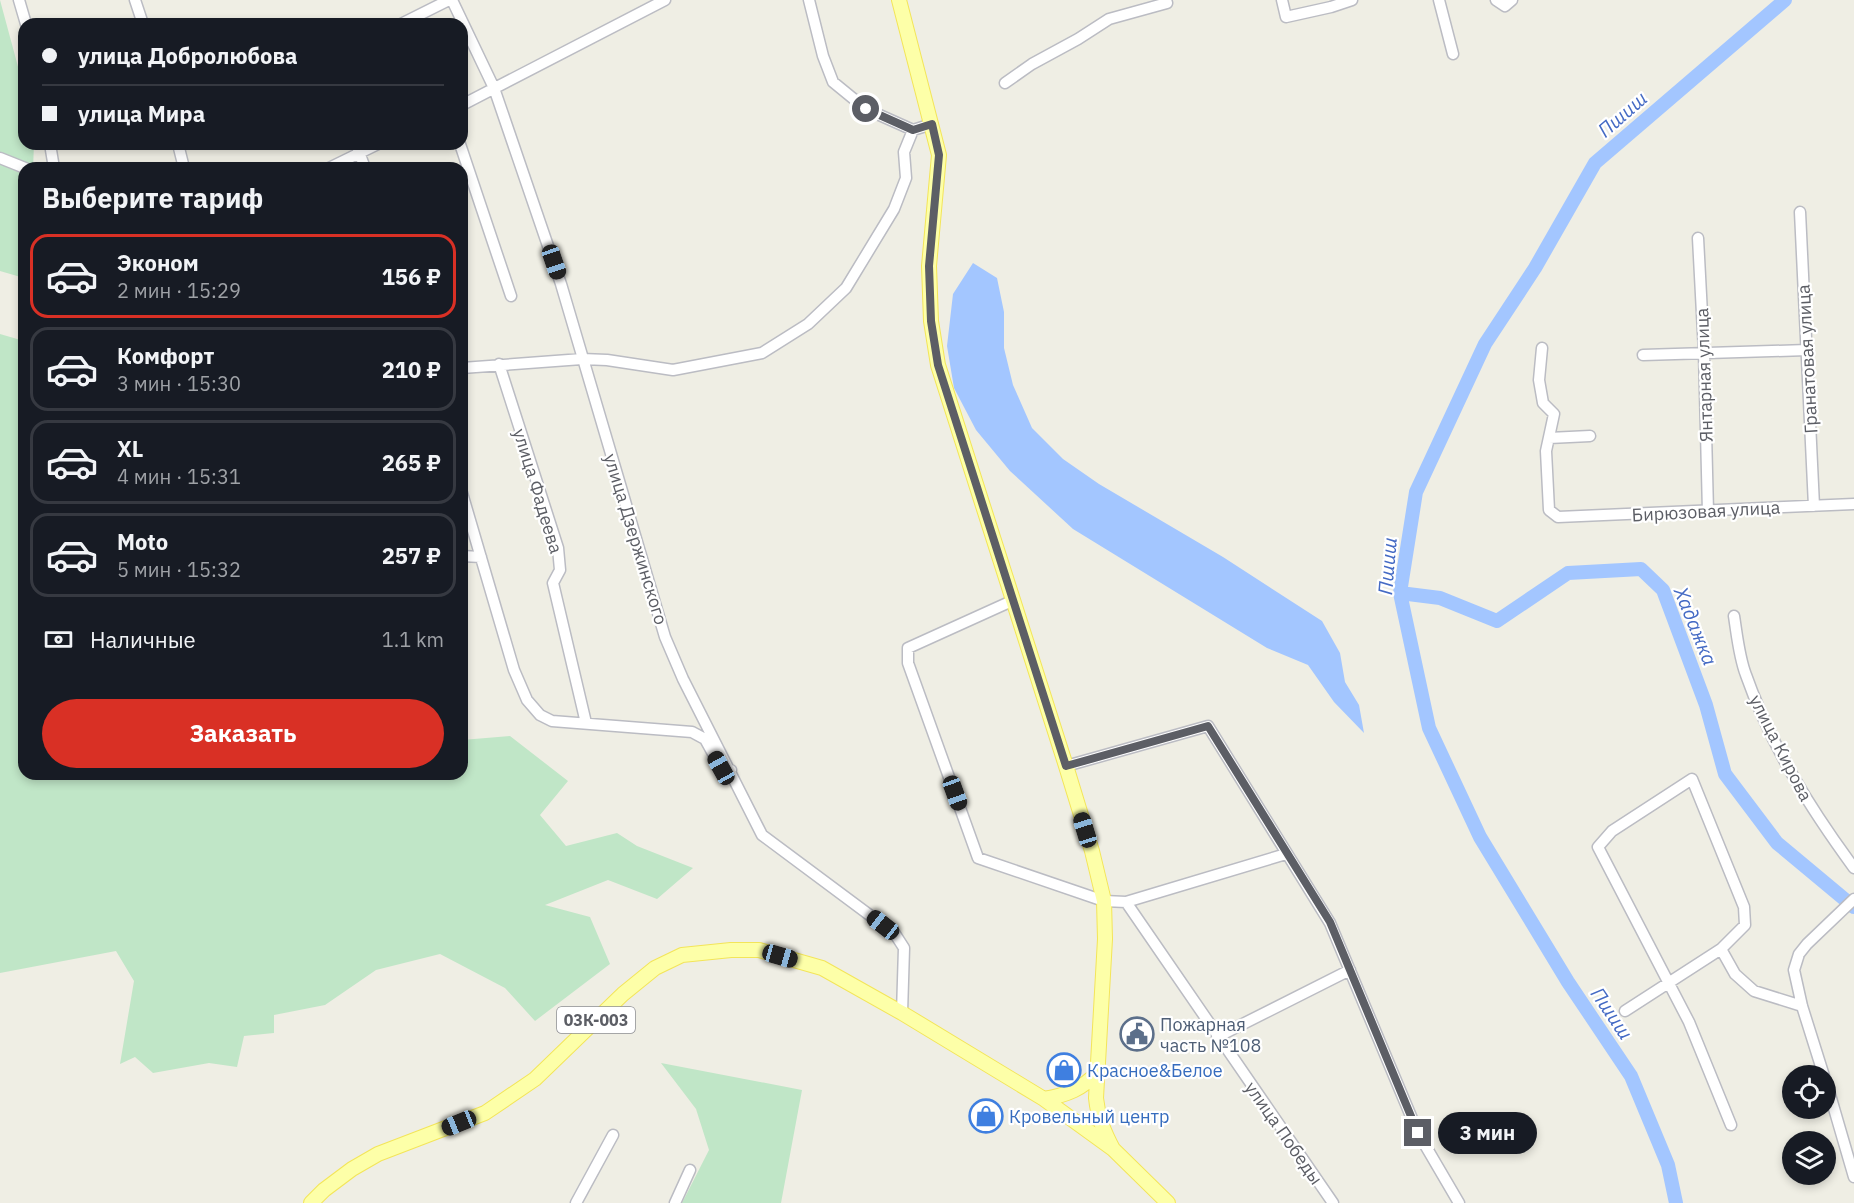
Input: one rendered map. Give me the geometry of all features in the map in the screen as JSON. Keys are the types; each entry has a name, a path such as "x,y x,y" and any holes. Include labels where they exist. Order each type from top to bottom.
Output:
{"main road":[{"path":"899,0 939,155 929,266 931,321 938,365 1066,766 1092,851 1104,900 1106,939 1096,1098 1098,1116 1113,1149"},
{"name":"03К-003","path":"311,1203 352,1169 378,1154 485,1113 535,1079 622,994 655,968 682,955 731,950 759,950 822,968 902,1013 1044,1099 1113,1149 1168,1203"},
{"path":"1044,1099 1075,1091 1088,1083 1098,1072"}],"street":[{"path":"19,0 24,18"},
{"path":"135,0 141,18"},
{"path":"413,18 450,0"},
{"name":"улица Дзержинского","path":"450,0 459,18"},
{"path":"468,102 665,0"},
{"path":"809,0 823,56 833,82 866,109 913,130 932,124"},
{"path":"1282,0 1286,17 1352,0"},
{"path":"1439,0 1453,54"},
{"path":"1496,0 1505,6 1512,0"},
{"path":"1005,82 1109,19 1166,1"},
{"name":"улица Дзержинского","path":"468,36 494,88 561,284 665,637 683,679 762,835 895,934 904,948 902,1013"},
{"path":"468,367 582,359 607,360 673,370 762,353 808,324 846,288 894,209 906,178 904,152 913,130"},
{"path":"338,162 355,150"},
{"path":"0,158 18,165"},
{"path":"468,168 511,296"},
{"name":"Гранатовая улица","path":"1800,212 1814,506"},
{"name":"Янтарная улица","path":"1698,238 1704,352 1708,512"},
{"path":"1542,348 1539,380 1543,404 1554,414 1549,438 1590,436"},
{"path":"1643,354 1807,350"},
{"name":"улица Фадеева","path":"499,364 558,548 560,570 553,583 586,723"},
{"name":"Бирюзовая улица","path":"1549,438 1546,451 1549,510 1558,518 1854,504"},
{"path":"468,513 514,670 527,700 540,714 552,720 692,732 705,739 721,768 731,770"},
{"path":"468,556 481,557"},
{"path":"1014,600 908,648 908,663 978,858 1104,900 1126,902 1286,854"},
{"name":"улица Кирова","path":"1734,616 1745,674 1779,750 1818,818 1854,868"},
{"path":"1066,766 1208,726 1330,922 1418,1133 1459,1203"},
{"path":"1625,1011 1668,982 1721,950 1745,925 1744,907 1692,779 1612,831 1598,847 1668,982 1689,1022 1731,1125"},
{"path":"1821,1065 1802,1006 1794,970 1799,954 1854,899"},
{"name":"улица Победы","path":"1126,902 1332,1203"},
{"path":"1721,950 1735,974 1754,991 1802,1006"},
{"path":"1217,1037 1350,970"},
{"path":"1836,1115 1854,1177"},
{"path":"576,1203 613,1135"},
{"path":"675,1203 690,1170"}],"green space":[{"path":"0,0 18,67 18,150 34,150 33,162 18,162 18,276 0,271"},
{"path":"0,334 18,339 18,780 468,780 468,740 510,736 568,781 540,815 566,846 617,833 637,846 693,868 657,899 608,880 545,905 590,917 610,964 535,1021 505,988 440,954 376,970 325,1005 274,1015 274,1033 244,1036 237,1067 209,1063 153,1073 135,1057 120,1064 134,981 116,951 0,973"},
{"path":"661,1063 802,1090 781,1203 682,1203 709,1150 696,1109"}],"water":[{"path":"973,263 997,278 1004,312 1004,348 1013,385 1032,428 1063,459 1099,484 1223,557 1322,621 1340,653 1345,682 1359,705 1364,733 1334,702 1308,665 1267,648 1073,529 1010,471 976,430 954,388 947,346 953,294"}],"waterway":[{"name":"Пшиш","path":"1676,1203 1668,1165 1631,1076 1568,982 1480,837 1429,728 1400,593 1416,492 1485,344 1535,268 1595,163 1785,0"},
{"name":"Хадажка","path":"1400,593 1440,598 1497,621 1568,573 1641,569 1663,590 1706,705 1725,774 1777,843 1854,907"}],"place":[{"name":"Пожарная часть №108","path":"1137,1034"},
{"name":"Красное&Белое","path":"1064,1070"},
{"name":"Кровельный центр","path":"986,1116"}],"route":[{"path":"866,109 913,130 932,124 939,155 929,266 931,321 938,365 1066,766 1208,726 1330,922 1418,1133"}]}
